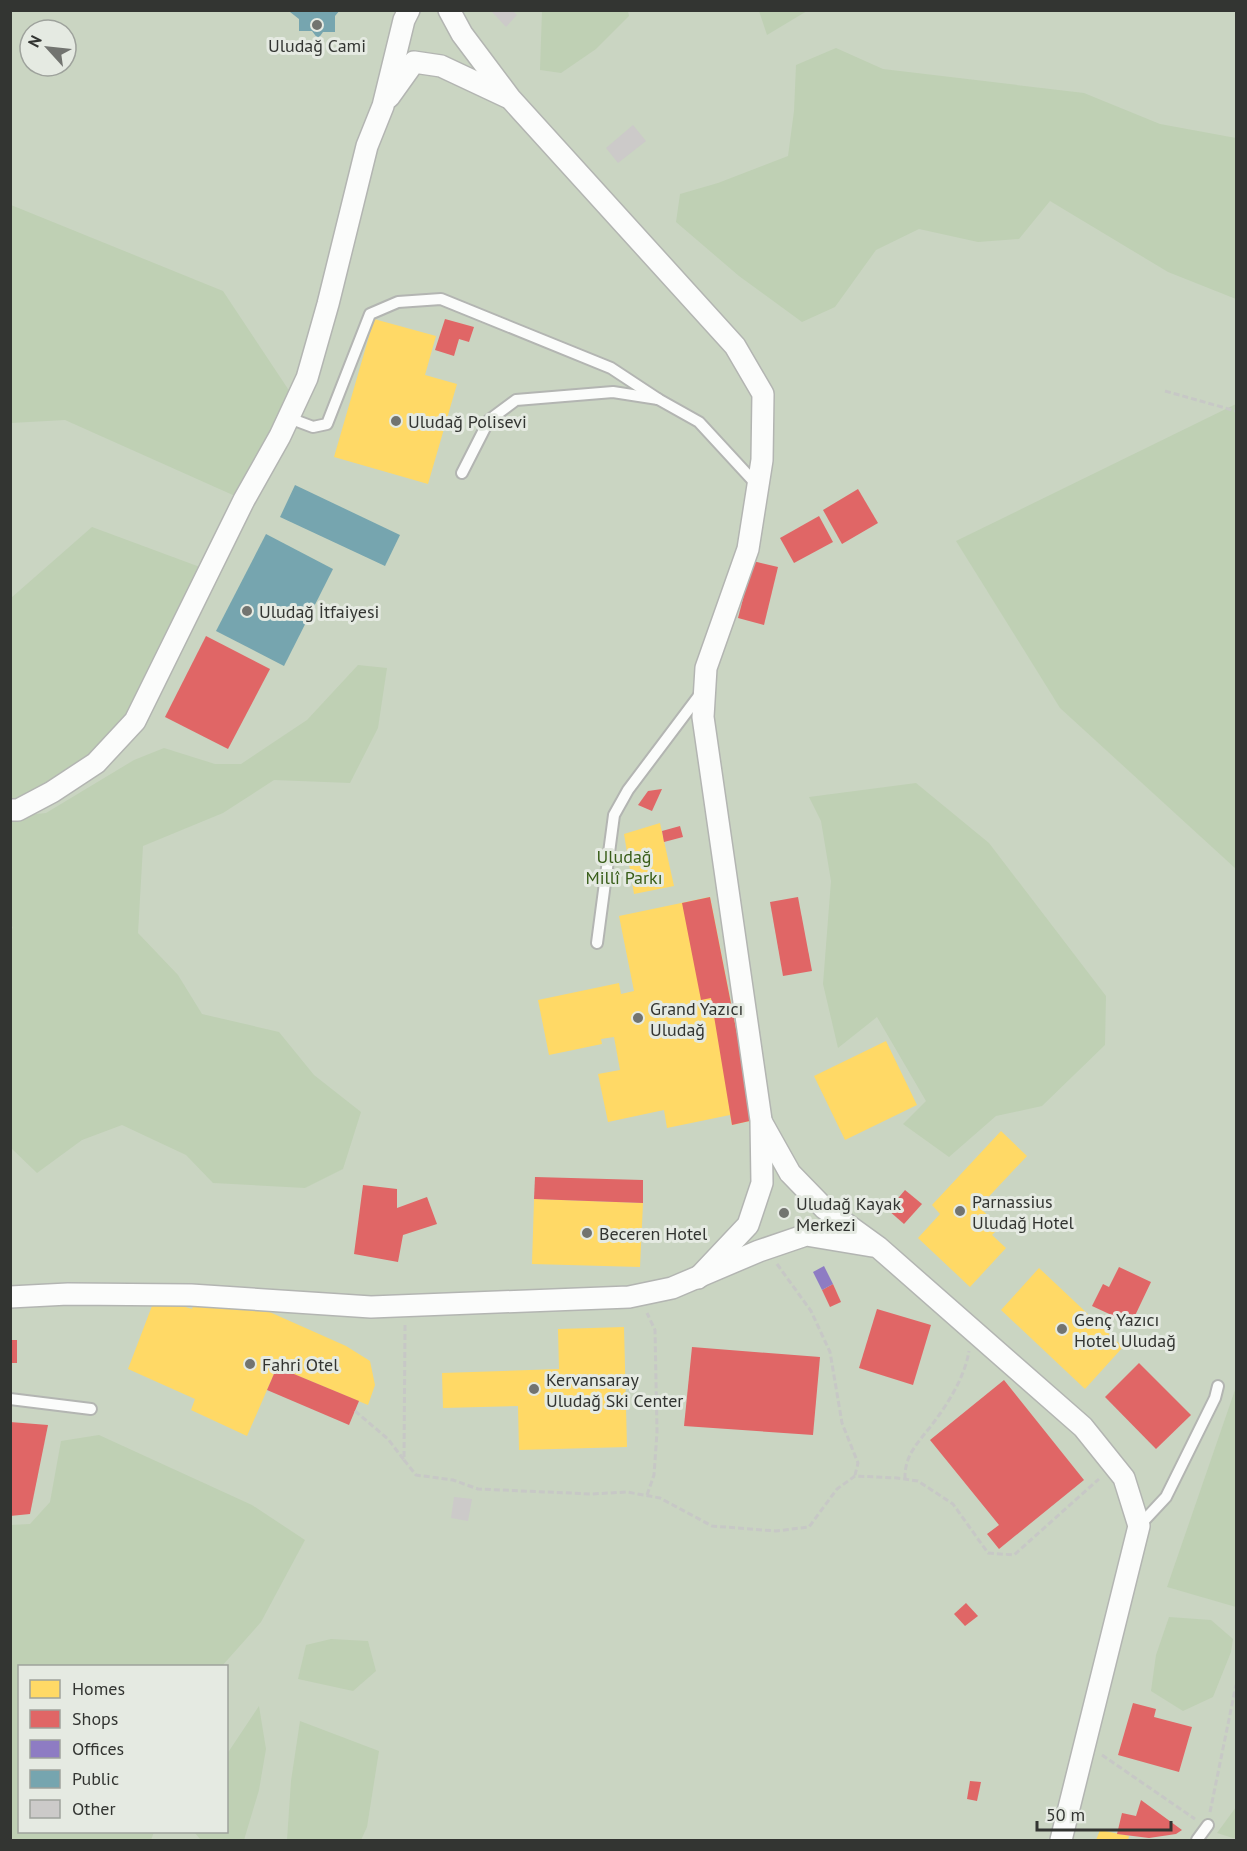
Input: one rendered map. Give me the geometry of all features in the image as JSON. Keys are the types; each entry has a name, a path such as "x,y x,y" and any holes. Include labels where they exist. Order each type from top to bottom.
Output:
{"street":[{"path":"10,810 18,810 52,792 96,763 135,722 208,570 289,418 307,378 328,304 367,146 383,106 404,20 409,10"},
{"path":"449,10 462,34 510,98 735,346 763,394 762,460 748,549 706,668 703,717 761,1120 762,1183 748,1225 698,1278"},
{"path":"383,106 414,62 441,66 510,98"},
{"path":"761,1120 790,1173 824,1208 878,1247 1083,1427 1124,1478 1138,1526 1083,1742 1061,1840"},
{"path":"10,1297 68,1293 191,1295 370,1307 639,1295 672,1288 765,1248 806,1235 878,1247"}],"lane":[{"path":"289,418 313,428 327,424 370,314 398,302 441,299 611,368 658,399 699,422 758,486"},
{"path":"462,473 489,420 516,400 613,392 658,399"},
{"path":"597,943 614,815 628,790 705,688"},
{"path":"1138,1526 1166,1497 1215,1398 1218,1386"},
{"path":"10,1399 91,1409"},
{"path":"1197,1840 1208,1826"}],"path":[{"path":"1165,391 1236,411"},
{"path":"765,1248 811,1311 830,1352 842,1423 858,1463 855,1476"},
{"path":"639,1295 655,1330 657,1432 654,1475 647,1495"},
{"path":"404,1306 404,1460"},
{"path":"905,1479 905,1467 913,1448 935,1421 959,1382 969,1354 970,1328"},
{"path":"355,1411 388,1439 416,1475 453,1480 478,1489 592,1494 627,1492 647,1495 660,1498 712,1526 776,1531 809,1527 837,1489 855,1476 918,1481 953,1504 988,1553 1014,1555 1114,1466"},
{"path":"1083,1742 1186,1815 1208,1826 1236,1685"}],"green space":[{"path":"759,10 807,11 767,35"},
{"name":"Uludağ Millî Parkı","path":"11,11 1236,11 1236,1840 11,1840"},
{"path":"542,11 628,11 629,16 596,49 561,73 540,70"},
{"path":"836,48 883,69 1084,93 1160,124 1236,138 1236,299 1168,272 1050,201 1019,239 978,242 919,229 876,250 835,307 802,322 739,276 676,222 680,194 718,183 788,156 794,111 796,65"},
{"path":"11,205 223,291 296,401 244,500 65,420 11,423"},
{"path":"1236,404 1236,869 1060,708 956,541"},
{"path":"92,527 208,570 135,721 96,763 11,810 11,598"},
{"path":"358,665 387,668 378,728 350,783 274,780 223,813 143,846 138,933 178,975 202,1014 279,1032 314,1075 361,1112 343,1169 305,1188 213,1183 186,1155 122,1125 82,1140 37,1173 11,1148 10,933 13,927 10,925 10,817 46,813 134,760 164,748 215,764 241,764 307,720"},
{"path":"916,783 989,843 1106,996 1105,1045 1042,1106 996,1116 949,1157 903,1124 926,1101 877,1017 838,1048 823,984 831,881 821,821 809,797"},
{"path":"1236,1387 1236,1607 1167,1587"},
{"path":"99,1435 252,1505 305,1540 261,1622 223,1665 18,1665 18,1833 154,1833 151,1840 11,1840 11,1525 30,1524 50,1502 61,1441"},
{"path":"1169,1617 1211,1620 1233,1639 1231,1652 1213,1697 1183,1711 1151,1691 1156,1655"},
{"path":"331,1639 368,1641 376,1671 353,1691 298,1679 306,1645"},
{"path":"259,1706 266,1749 259,1790 244,1840 201,1840 195,1833 228,1833 228,1752"},
{"path":"300,1721 379,1751 367,1827 361,1840 287,1840 291,1781"},
{"path":"1236,1807 1236,1839 1217,1833"}],"building: Homes":[{"name":"Uludağ Polisevi","path":"374,319 436,336 425,375 457,384 428,484 334,457"},
{"path":"660,823 674,886 634,894 624,834"},
{"name":"Grand Yazıcı Uludağ","path":"710,897 754,1120 732,1125 730,1115 667,1128 664,1110 608,1122 598,1074 620,1070 614,1037 601,1039 602,1044 549,1055 538,1000 619,983 621,994 634,991 619,916"},
{"path":"886,1041 917,1105 845,1140 814,1076"},
{"name":"Parnassius Uludağ Hotel","path":"1001,1131 1027,1156 979,1207 1000,1227 992,1235 1006,1248 970,1287 918,1238 940,1214 932,1205"},
{"name":"Beceren Hotel","path":"534,1199 643,1203 640,1267 532,1264"},
{"name":"Genç Yazıcı Hotel Uludağ","path":"1039,1268 1123,1347 1085,1389 1001,1310"},
{"name":"Fahri Otel","path":"155,1298 192,1309 195,1301 265,1310 346,1346 370,1361 375,1385 368,1405 277,1367 247,1436 191,1410 195,1399 128,1369"},
{"name":"Kervansaray Uludağ Ski Center","path":"624,1327 627,1447 519,1450 518,1406 443,1408 442,1373 559,1369 558,1329"},
{"path":"1100,1830 1129,1836 1128,1840 1096,1840"}],"building: Shops":[{"path":"445,319 474,327 469,342 459,339 454,356 435,350"},
{"path":"858,489 878,523 842,544 823,510"},
{"path":"819,516 833,542 794,563 780,538"},
{"path":"753,561 778,567 764,625 738,618"},
{"path":"206,636 270,669 228,749 165,717"},
{"path":"662,789 652,811 638,805 648,791"},
{"path":"680,826 683,837 664,842 662,831"},
{"path":"710,897 754,1120 732,1125 711,998 701,1000 682,903"},
{"path":"798,897 812,971 783,976 770,902"},
{"path":"535,1177 643,1180 643,1203 534,1199"},
{"path":"363,1185 397,1189 397,1208 427,1197 437,1224 403,1235 398,1262 354,1254"},
{"path":"905,1190 922,1204 904,1224 888,1210"},
{"path":"1119,1267 1151,1282 1131,1324 1092,1306 1103,1284 1109,1287"},
{"path":"833,1284 841,1302 830,1307 822,1290"},
{"path":"877,1309 931,1325 913,1385 859,1368"},
{"path":"10,1340 17,1340 17,1363 10,1363"},
{"path":"692,1347 820,1357 813,1435 684,1426"},
{"path":"1139,1363 1191,1415 1156,1449 1105,1397"},
{"path":"277,1367 359,1401 349,1425 267,1390"},
{"path":"1004,1380 1084,1480 999,1549 987,1534 999,1525 930,1440"},
{"path":"10,1422 48,1425 30,1514 10,1516"},
{"path":"966,1603 978,1616 965,1626 954,1614"},
{"path":"1133,1703 1156,1709 1154,1717 1192,1727 1179,1772 1118,1755"},
{"path":"970,1781 981,1782 977,1801 967,1799"},
{"path":"1141,1800 1182,1830 1176,1834 1149,1838 1117,1834 1122,1813 1136,1816"}],"building: Offices":[{"path":"824,1266 833,1284 822,1290 813,1272"}],"building: Public":[{"name":"Uludağ Cami","path":"291,10 340,10 335,16 335,32 323,32 318,39 312,31 299,31 299,19 290,12"},
{"path":"295,485 400,535 385,566 280,517"},
{"path":"266,534 333,569 284,666 216,631"}],"building: Other":[{"path":"493,10 512,10 517,15 506,27 492,12"},
{"path":"633,125 646,141 618,163 606,148"},
{"path":"454,1497 472,1499 468,1521 451,1518"}],"place":[{"name":"Uludağ Cami","path":"317,25"},
{"name":"Uludağ Polisevi","path":"396,421"},
{"name":"Uludağ İtfaiyesi","path":"247,611"},
{"name":"Grand Yazıcı Uludağ","path":"638,1018"},
{"name":"Parnassius Uludağ Hotel","path":"960,1211"},
{"name":"Uludağ Kayak Merkezi","path":"784,1213"},
{"name":"Beceren Hotel","path":"587,1233"},
{"name":"Genç Yazıcı Hotel Uludağ","path":"1062,1329"},
{"name":"Fahri Otel","path":"250,1364"},
{"name":"Kervansaray Uludağ Ski Center","path":"534,1389"}]}
